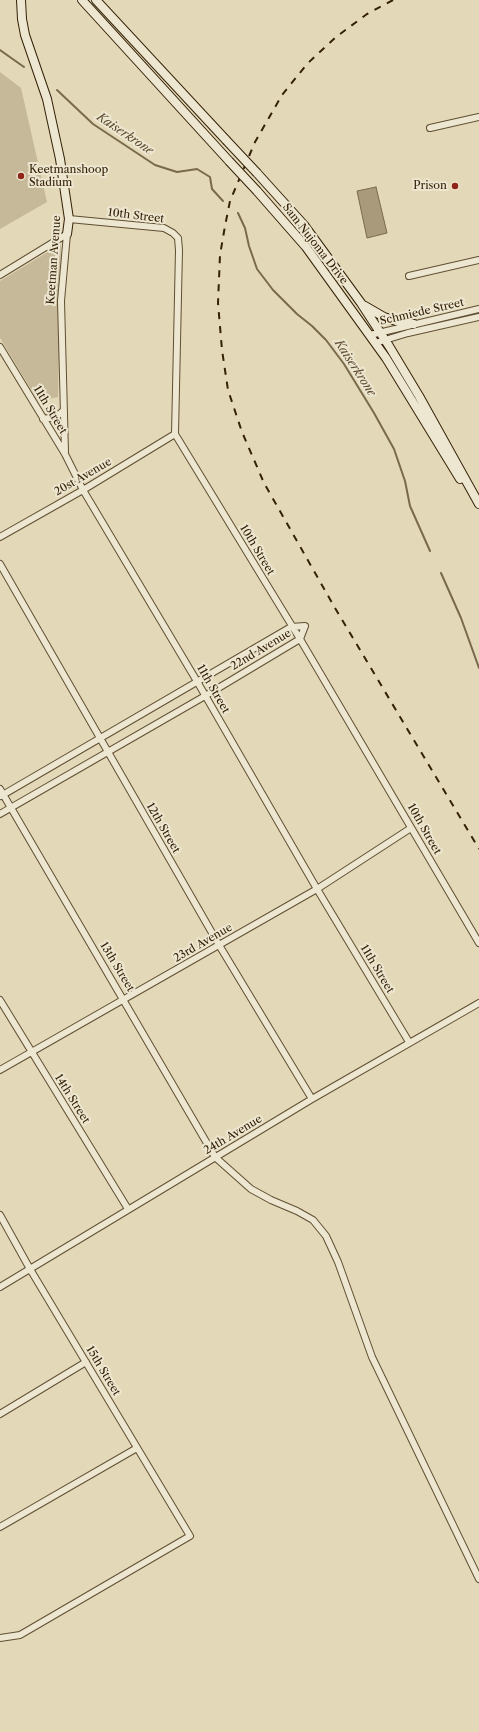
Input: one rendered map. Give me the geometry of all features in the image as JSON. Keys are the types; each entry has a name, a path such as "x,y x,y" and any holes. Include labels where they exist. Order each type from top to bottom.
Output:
{"main road":[{"name":"Keetman Avenue","path":"21,0 25,35 47,99 59,151 69,219 67,234"},
{"name":"Sam Nujoma Drive","path":"82,0 257,190 306,247 370,335 479,510"},
{"name":"Sam Nujoma Drive","path":"96,0 304,225 361,303 385,339 479,504"},
{"path":"361,303 384,318 414,324"}],"street":[{"path":"430,128 479,117"},
{"name":"10th Street","path":"69,219 164,228 178,238 176,434 291,627 300,639 479,943"},
{"path":"0,275 67,234"},
{"name":"Keetman Avenue","path":"65,454 61,301 67,234"},
{"path":"409,276 479,260"},
{"name":"Schmiede Street","path":"370,335 479,309"},
{"name":"Schmiede Street","path":"375,343 385,339 479,317"},
{"name":"11th Street","path":"0,347 65,454 83,490 198,683 317,889 409,1042"},
{"path":"43,419 56,417 63,411"},
{"name":"20st Avenue","path":"0,537 83,490 176,434"},
{"name":"12th Street","path":"0,564 219,945 312,1099"},
{"name":"22nd Avenue","path":"0,814 205,696 300,639 305,626 291,627 101,739 1,793"},
{"name":"13th Street","path":"1,793 216,1157 251,1189 271,1200 298,1211 313,1220 326,1236 338,1262 372,1357 479,1580"},
{"name":"23rd Avenue","path":"0,1070 317,889 412,828"},
{"name":"14th Street","path":"0,1000 128,1209"},
{"name":"24th Avenue","path":"0,1287 312,1099 479,1003"},
{"name":"15th Street","path":"0,1215 30,1269 190,1536 20,1635 0,1638"},
{"path":"0,1414 86,1362"},
{"path":"0,1527 137,1448"}],"shaded area":[{"name":"Keetmanshoop Stadium","path":"0,72 21,88 47,202 0,229"},
{"path":"376,187 387,233 367,238 357,191"},
{"path":"61,244 58,397 38,401 0,338 0,281"}],"waterway":[{"name":"Kaiserkrone","path":"0,50 24,67"},
{"name":"Kaiserkrone","path":"57,90 93,124 155,165 177,172 197,169 210,177 212,189 223,201"},
{"name":"Kaiserkrone","path":"238,213 245,228 249,246 257,269 273,290 326,340 344,364 374,413 394,449 405,481 410,506 430,551"},
{"name":"Kaiserkrone","path":"441,573 461,618 479,668"}],"railway":[{"path":"393,0 367,14 336,37 307,64 282,95 255,142 230,201 220,255 218,303 222,350 228,390 242,432 264,483 335,608 479,849"}],"place":[{"name":"Keetmanshoop Stadium","path":"21,176"},
{"name":"Prison","path":"455,186"}]}
